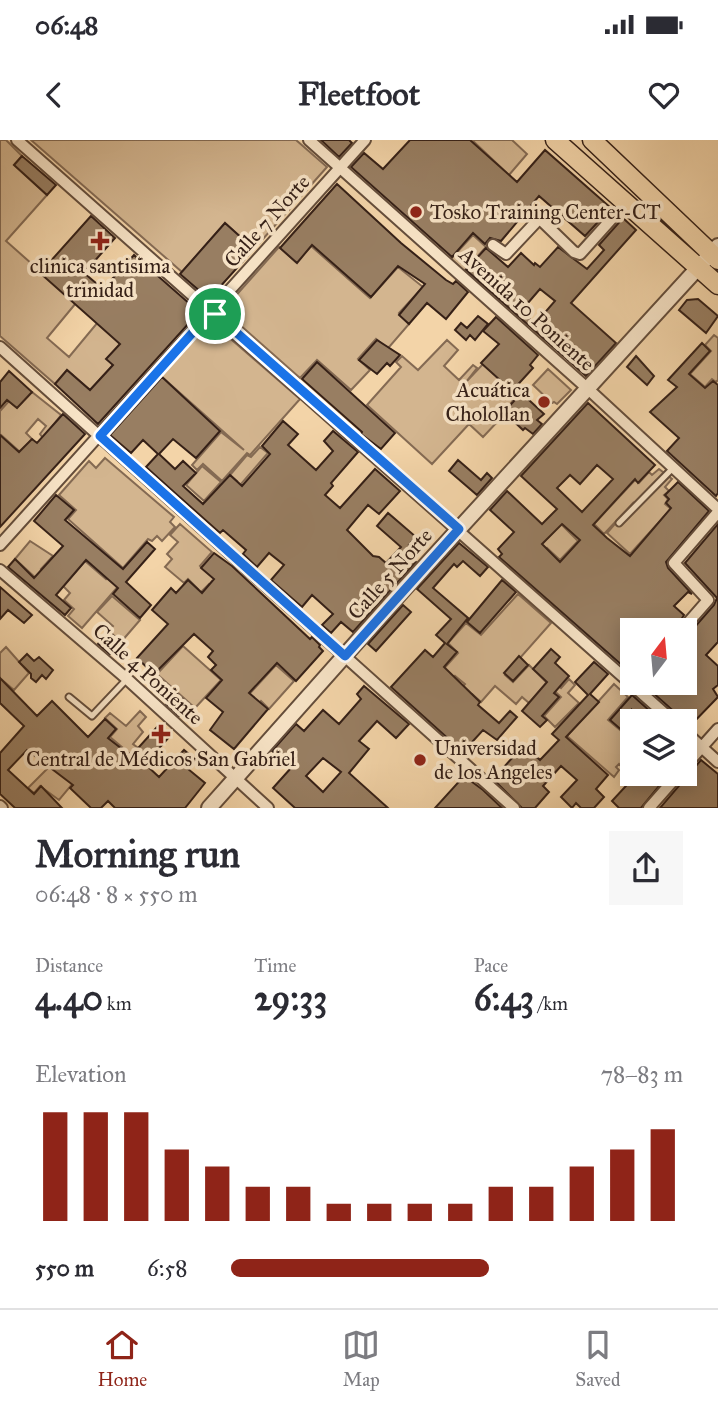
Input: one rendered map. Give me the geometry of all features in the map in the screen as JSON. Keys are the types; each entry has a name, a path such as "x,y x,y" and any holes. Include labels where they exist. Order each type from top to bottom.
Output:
{"main road":[{"path":"555,140 718,285"},
{"path":"592,140 716,253"}],"street":[{"path":"18,140 660,709"},
{"name":"Avenida 10 Poniente","path":"309,140 587,388 718,511"},
{"name":"Calle 7 Norte","path":"0,545 365,140"},
{"path":"492,245 506,254 541,220 574,252 580,254 625,204"},
{"name":"Calle 5 Norte","path":"209,807 587,388 698,268 716,253"},
{"path":"0,347 514,807"},
{"path":"692,618 708,600 674,563 718,511"},
{"name":"Calle 4 Poniente","path":"0,570 127,679 268,807"},
{"path":"697,753 718,729"},
{"path":"697,743 718,762"},
{"path":"649,807 667,786"}],"lane":[{"path":"620,523 672,469"},
{"path":"69,696 92,716 127,679"}],"shaded area":[{"path":"0,140 6,140 22,156 14,165 47,195 6,241 76,303 47,338 69,357 98,322 120,344 107,359 113,365 90,390 67,370 55,384 0,336"},
{"path":"31,140 296,140 327,167 254,249 225,223 182,272"},
{"path":"472,140 512,140 527,154 509,175"},
{"path":"473,235 486,247 463,272 450,260"},
{"path":"311,246 370,298 398,267 423,287 399,313 409,324 390,346 387,348 376,339 358,359 370,370 351,390 317,360 300,378 223,310 279,247 296,262"},
{"path":"210,321 300,399 250,455 247,453 222,481 203,464 197,470 192,465 221,432 244,450 161,376"},
{"path":"714,335 718,338 718,380 716,382 712,379 705,387 690,374 711,351 705,345"},
{"path":"447,340 458,350 444,366 459,380 473,365 477,368 466,382 483,364 516,387 508,396 513,401 483,437 469,424 432,464 367,405 401,367 396,362 402,356 418,370"},
{"path":"548,369 571,390 557,404 552,403 533,385"},
{"path":"32,392 61,415 43,438 40,434 46,426 38,419 26,433 32,439 20,452 0,434 0,411 9,401 17,408"},
{"path":"260,447 268,453 214,515 210,512 237,481 230,475 247,455 251,457"},
{"path":"105,458 174,517 170,522 175,527 162,541 157,536 152,541 148,539 123,568 68,519 76,510 59,495 89,461 96,468"},
{"path":"202,466 221,482 204,501 186,485"},
{"path":"659,469 672,479 665,487 669,491 664,495 668,499 665,504 671,509 630,554 607,533 634,502 604,534 594,524 635,480 639,483 649,472 652,475"},
{"path":"180,524 212,552 200,566 221,584 216,590 209,584 198,595 192,596 198,589 188,579 184,583 165,567 172,559 167,554 178,542 170,535"},
{"path":"561,524 578,541 560,560 547,548 528,568 523,564"},
{"path":"30,541 53,556 41,569 45,573 38,580 15,559"},
{"path":"85,561 106,579 118,566 128,575 82,628 68,616 74,609 64,600 70,593 63,586"},
{"path":"518,594 551,623 505,675 513,682 529,665 547,683 529,703 522,697 516,704 495,686 481,702 472,694 456,694 465,684 455,676 449,683 439,674 458,653 448,643 466,623 481,635"},
{"path":"112,596 140,620 121,642 109,631 113,626 97,612"},
{"path":"183,646 221,680 195,708 157,674"},
{"path":"6,647 29,673 14,690 0,681 0,653"},
{"path":"276,665 294,681 269,709 261,701 254,709 244,700"},
{"path":"569,679 575,685 568,693 579,703 555,727 544,716 561,697 547,684 553,681 561,688"},
{"path":"614,684 620,690 620,695 628,697 608,720 620,730 620,765 616,767 619,770 614,777 567,736"},
{"path":"140,711 146,717 138,726 143,732 133,744 138,748 132,755 127,752 106,776 100,771 122,747 110,737 117,729 105,718 110,713 126,726"},
{"path":"50,766 79,776 59,800 40,786 34,793 28,788"}],"building":[{"path":"321,140 349,140 352,143 339,157"},
{"path":"410,140 470,140 517,182 545,150 611,208 585,236 539,196 501,241 490,238 485,244 473,233 452,257 351,167 364,153 383,169"},
{"path":"22,156 56,185 47,195 14,165"},
{"path":"337,184 401,243 446,280 453,284 456,281 468,292 446,319 427,303 409,324 399,315 425,284 398,266 371,297 312,245 297,263 280,248"},
{"path":"91,216 115,238 84,273 103,289 134,255 199,312 98,424 55,384 67,370 90,390 113,365 106,359 120,344 40,273"},
{"path":"623,218 636,230 571,303 616,343 586,376 466,270 486,248 508,267 521,253 540,267 558,247 587,269 604,250 599,245","holes":["540,289 555,301 535,324 521,311"]},
{"path":"225,223 254,249 209,299 180,274"},
{"path":"698,299 718,316 706,333 679,310 687,300"},
{"path":"478,316 488,324 475,340 470,335 466,340 455,330 461,323 467,328"},
{"path":"496,317 538,355 530,365 533,368 512,391 481,363 499,344 483,331"},
{"path":"377,340 400,355 390,366 387,363 377,374 359,360"},
{"path":"702,343 710,351 689,374 705,388 713,381 718,385 716,496 667,451 679,438 650,412 677,387 668,380"},
{"path":"636,356 654,376 647,385 627,367"},
{"path":"317,362 395,433 381,449 302,379"},
{"path":"9,371 32,392 17,408 7,400 0,408 0,382"},
{"path":"162,377 220,431 196,458 173,439 159,454 175,469 183,461 196,473 183,486 203,504 230,475 242,486 270,454 262,446 283,421 298,434 288,445 316,470 333,451 324,441 333,431 358,452 331,483 333,486 325,495 340,508 375,469 400,491 379,514 368,505 347,530 373,556 386,563 401,547 377,526 388,513 416,537 409,545 415,550 410,556 416,562 353,632 341,622 331,633 322,625 333,614 312,595 302,607 271,580 284,565 269,553 257,567 243,554 246,550 223,530 220,533 146,467 158,454 143,440 131,453 110,435"},
{"path":"516,388 544,414 537,420 542,424 533,434 525,428 523,430 504,412 514,401 508,396"},
{"path":"588,403 655,465 638,483 635,479 593,525 607,538 630,556 671,508 666,503 669,499 665,495 678,482 709,511 666,562 668,568 692,594 688,592 674,606 684,615 682,618 620,618 620,663 499,557 502,554 498,549 514,532 490,510 507,491 542,524 557,509 521,476","holes":["597,465 613,479 582,512 557,488 570,475 580,484","562,524 580,540 560,562 542,544"]},
{"path":"63,414 85,434 0,527 0,435 19,452 32,439 37,443"},
{"path":"458,460 481,480 487,473 492,478 477,495 449,471"},
{"path":"56,495 74,510 65,520 123,569 147,542 155,549 126,582 151,605 140,618 113,594 118,588 86,560 56,595 71,608 65,615 8,567 15,559 34,578 63,546 34,521"},
{"path":"718,524 718,642 706,655 718,666 718,685 713,689 718,697 697,719 697,709 671,709 656,695 697,695 697,624 717,598 685,563"},
{"path":"459,543 488,567 480,576 463,561 457,567 454,564 433,588 468,618 447,644 457,652 444,667 480,702 478,705 499,723 510,711 517,717 497,740 483,730 463,752 391,687 425,650 433,657 445,643 436,635 451,619 417,589"},
{"path":"214,553 232,566 310,639 312,637 323,651 296,681 277,663 249,693 268,709 234,749 210,730 223,712 206,698 222,680 211,670 216,665 208,657 213,651 194,634 154,674 137,658 168,624 152,610 171,588 176,593 188,580 202,593 214,579 201,568"},
{"path":"502,580 516,592 480,633 467,622"},
{"path":"0,587 32,615 24,623 8,610 0,619"},
{"path":"403,605 411,612 376,651 368,644"},
{"path":"109,632 121,642 110,654 98,644"},
{"path":"551,649 560,657 555,663 569,676 554,693 559,697 542,716 547,720 540,727 522,711 547,682 533,669"},
{"path":"27,654 34,661 39,657 53,670 46,679 42,675 36,682 31,678 31,674 19,662"},
{"path":"519,656 528,665 513,681 504,673"},
{"path":"594,662 608,674 590,694 599,702 566,737 608,775 596,789 604,797 594,808 581,808 576,803 572,808 561,797 577,780 561,766 543,786 549,792 535,808 522,808 493,779 524,745 540,760 559,740 552,734 588,695 575,682"},
{"path":"0,678 37,716 52,701 88,737 105,719 116,729 108,738 131,756 158,726 170,736 145,764 159,777 184,750 196,760 188,769 205,783 185,808 115,808 108,801 101,808 91,808 70,788 73,785 27,750 8,770 34,794 41,786 62,808 15,808 0,794 0,753 24,726 0,703"},
{"path":"364,686 409,724 396,738 377,721 359,741 369,749 349,773 388,808 295,808 273,788 291,768 272,751 296,724 304,731 323,710 339,724 361,699 357,694","holes":["323,758 341,772 323,792 306,776"]},
{"path":"176,693 189,705 179,716 166,704"},
{"path":"632,695 648,709 620,709 620,729 610,720"},
{"path":"701,760 718,774 718,808 660,808 679,786 697,786 697,765"},
{"path":"464,776 483,790 502,808 435,808"},
{"path":"626,786 659,786 641,808 619,808 612,801"}],"place":[{"name":"Tosko Training Center-CT","path":"416,212"},
{"name":"clinica santisima trinidad","path":"100,241"},
{"name":"Acuática Cholollan","path":"544,402"},
{"name":"Central de Médicos San Gabriel","path":"161,734"},
{"name":"Universidad de los Angeles","path":"420,760"}],"route":[{"path":"212,311 215,314 459,529 345,656 100,436 212,311"}]}
